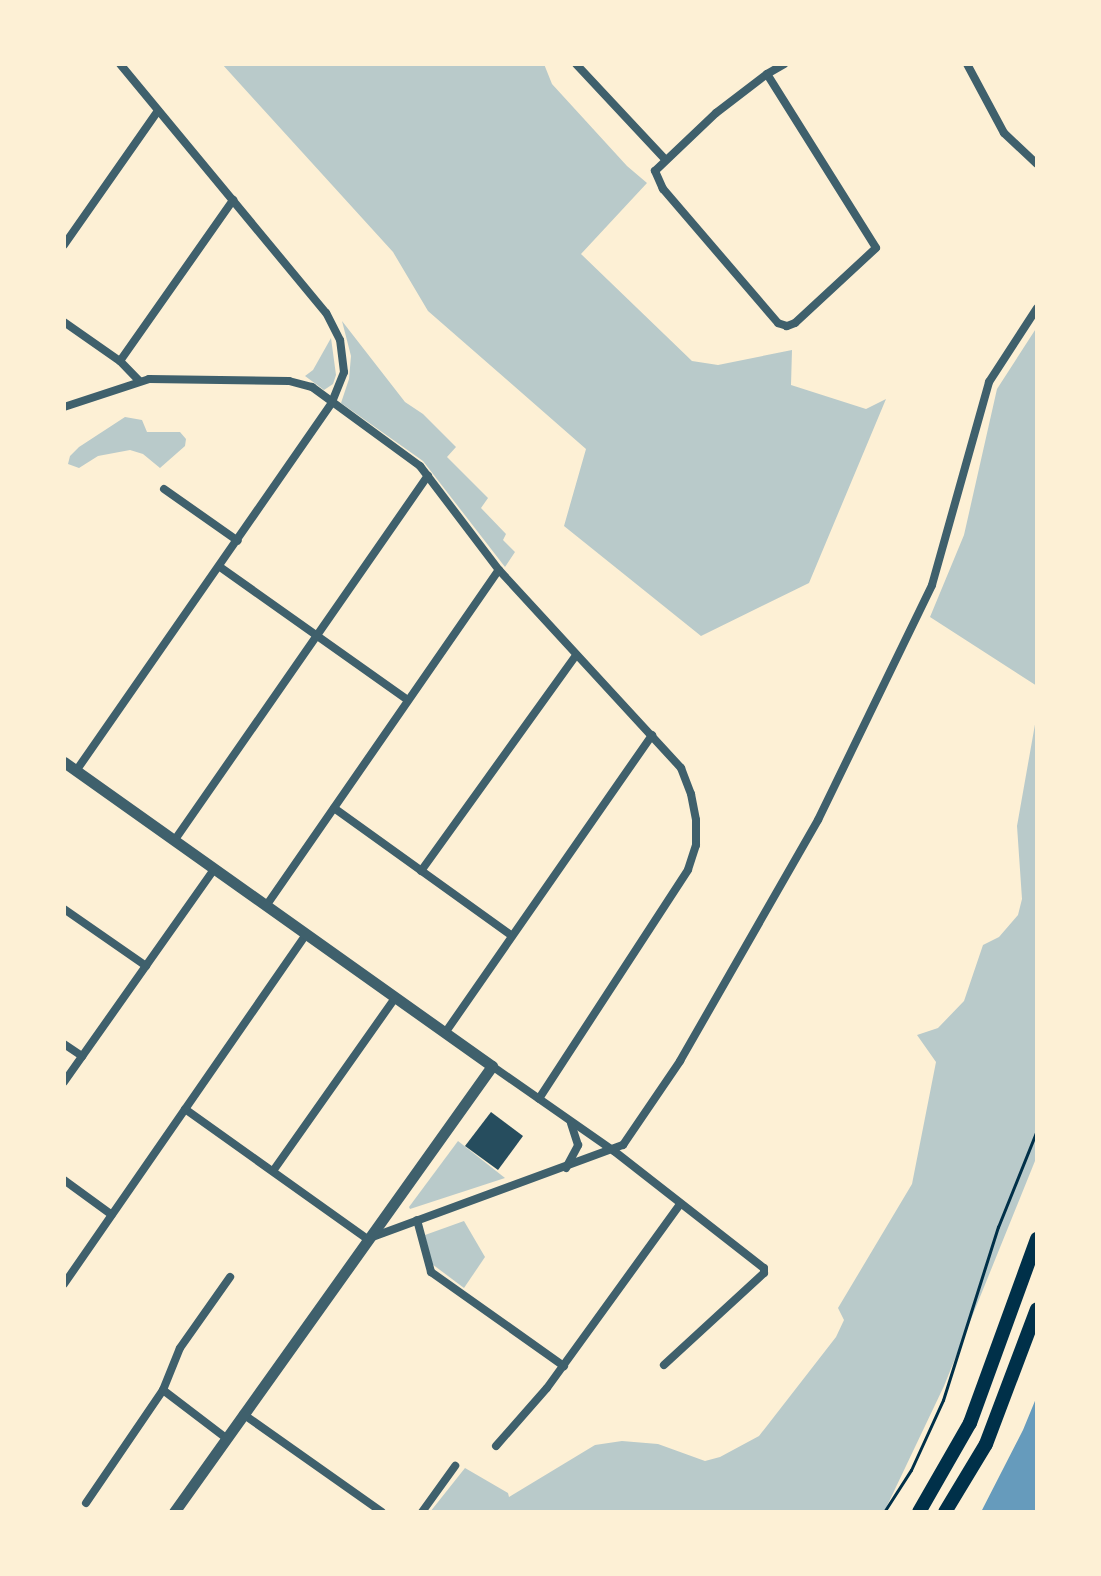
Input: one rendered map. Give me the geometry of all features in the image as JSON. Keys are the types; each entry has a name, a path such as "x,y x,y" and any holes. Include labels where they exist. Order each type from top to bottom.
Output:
{"highway":[{"path":"919,1512 970,1423 1037,1239"},
{"path":"945,1512 986,1444 1037,1309"}],"street":[{"path":"76,771 332,402 342,380 344,362 333,324 120,64"},
{"path":"576,64 665,159"},
{"path":"767,74 876,248 795,323 787,326 778,323 663,189 655,173 665,159 767,74 784,64"},
{"path":"967,64 1004,133 1037,164"},
{"path":"64,245 158,111"},
{"path":"120,361 233,200"},
{"path":"367,1239 614,1151 625,1142 680,1061 818,820 932,585 985,393 1037,308"},
{"path":"64,322 120,361 139,381"},
{"path":"64,407 139,381 289,381 306,384 400,449 428,476 499,570 681,768 691,794 696,845 682,883 539,1099"},
{"path":"174,841 314,635 428,476"},
{"path":"164,489 238,541"},
{"path":"220,567 408,700"},
{"path":"266,906 499,570"},
{"path":"421,871 576,655"},
{"path":"445,1033 652,735"},
{"path":"64,762 614,1151 764,1268 764,1273 664,1365"},
{"path":"334,808 512,936"},
{"path":"64,1082 214,869"},
{"path":"64,909 146,966"},
{"path":"64,1284 306,934"},
{"path":"273,1171 395,998"},
{"path":"64,1044 82,1056"},
{"path":"174,1512 492,1066"},
{"path":"185,1109 367,1239"},
{"path":"566,1168 578,1145 569,1119"},
{"path":"64,1180 112,1215"},
{"path":"496,1446 564,1366 680,1204"},
{"path":"417,1220 431,1272 564,1366"},
{"path":"86,1503 163,1390 180,1348 230,1277"},
{"path":"163,1390 226,1438"},
{"path":"243,1414 382,1512"},
{"path":"422,1512 455,1466"}],"path":[{"path":"884,1512 911,1470 943,1400 984,1267 1037,1130"}],"shaded area":[{"path":"222,64 544,64 552,84 627,166 647,183 581,254 692,361 718,365 792,350 791,385 866,409 886,399 809,583 701,636 564,526 586,449 428,311 393,252"},
{"path":"342,321 405,402 423,414 456,447 447,457 488,498 481,508 506,534 503,540 515,552 505,567 423,461 341,403 349,379 351,356"},
{"path":"1037,327 1037,686 930,617 964,535 997,389"},
{"path":"331,338 336,375 333,384 324,390 305,376 313,370"},
{"path":"125,417 142,420 147,432 180,432 186,439 185,446 160,468 143,454 130,450 98,456 79,468 68,464 70,456 79,447"},
{"path":"1037,713 1037,1156 944,1386 883,1512 430,1512 465,1468 508,1493 509,1497 595,1445 622,1441 658,1444 705,1461 720,1457 759,1436 836,1337 844,1320 838,1308 912,1184 936,1062 917,1035 938,1028 964,1001 983,945 999,937 1018,915 1022,899 1017,826"},
{"path":"458,1141 505,1178 410,1209 409,1207"},
{"path":"464,1221 485,1257 464,1288 432,1264 425,1235"}],"water":[{"path":"1037,1396 1037,1512 981,1512 1023,1430"}],"building":[{"path":"491,1112 523,1136 498,1170 465,1146"}]}
